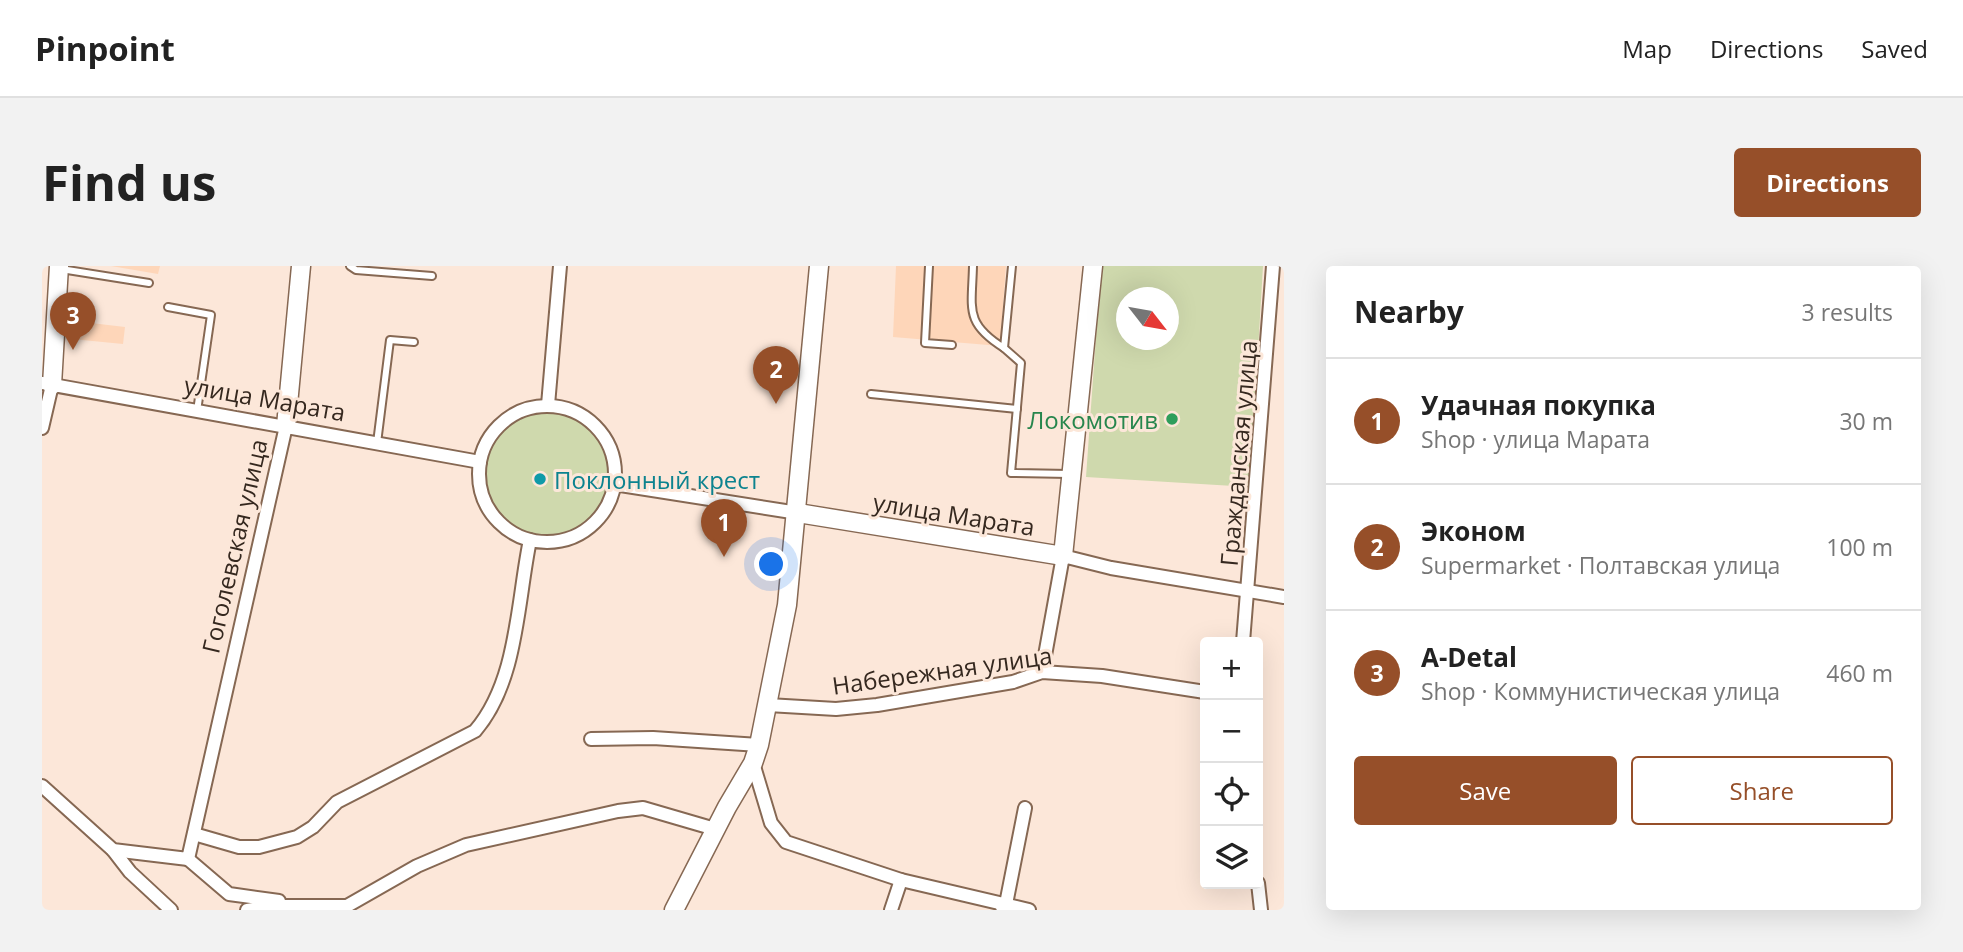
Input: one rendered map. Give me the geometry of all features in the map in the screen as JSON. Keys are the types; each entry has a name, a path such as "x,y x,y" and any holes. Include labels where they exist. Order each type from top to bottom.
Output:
{"street":[{"name":"Гоголевская улица","path":"194,834 286,426 300,266"},
{"path":"548,405 560,266"},
{"path":"674,910 760,746 788,605 819,266"},
{"path":"1042,672 1063,556 1093,266"},
{"name":"Гражданская улица","path":"1243,637 1273,266"},
{"path":"42,428 59,267"},
{"name":"улица Марата","path":"47,384 480,462"},
{"path":"548,405 571,410 591,421 606,439 614,461 614,484 607,506 593,524 574,536 552,542 530,540 511,532 496,519 485,502 479,482 480,462 491,436 511,416 529,408 548,405"},
{"name":"улица Марата","path":"614,484 1063,556 1111,568 1284,597"},
{"path":"188,859 194,834 239,847 258,847 297,837 313,827 337,802 475,731 487,717 506,671 530,540"},
{"name":"Набережная улица","path":"768,705 836,709 877,705 1013,682 1042,672 1102,676 1200,691"},
{"path":"591,738 653,738 760,746"},
{"path":"753,763 772,823 786,842 901,880 1002,907 1029,910"},
{"path":"42,786 113,850 130,872 171,910"},
{"path":"247,910 273,906 349,908 417,866 466,845 618,811 643,808 715,829"},
{"path":"1002,907 1025,808"},
{"path":"113,850 188,859 229,894 275,899 296,907"},
{"path":"891,910 901,880"},
{"path":"1259,889 1261,910"}],"lane":[{"path":"349,266 356,271 432,276"},
{"path":"929,266 925,344 952,345"},
{"path":"973,266 973,321 986,337 1021,363 1011,472 1071,474"},
{"path":"1004,348 1012,266"},
{"path":"59,267 149,283"},
{"path":"168,307 211,315 197,411"},
{"path":"377,443 390,340 414,342"},
{"path":"871,394 1017,409"}],"shaded area":[{"path":"111,266 160,266 158,274"},
{"path":"896,266 1006,266 1000,346 893,337"},
{"path":"74,321 125,327 123,344 72,339"}],"green space":[{"name":"Локомотив","path":"1101,266 1263,266 1250,487 1086,477"},
{"path":"547,406 573,412 595,426 609,448 615,474 609,500 595,522 573,536 547,542 521,536 499,522 485,500 479,474 485,448 499,426 521,412"}],"place":[{"name":"A-Detal","path":"73,350"},
{"name":"Эконом","path":"776,404"},
{"name":"Локомотив","path":"1172,419"},
{"name":"Поклонный крест","path":"540,479"},
{"name":"Удачная покупка","path":"724,557"}]}
